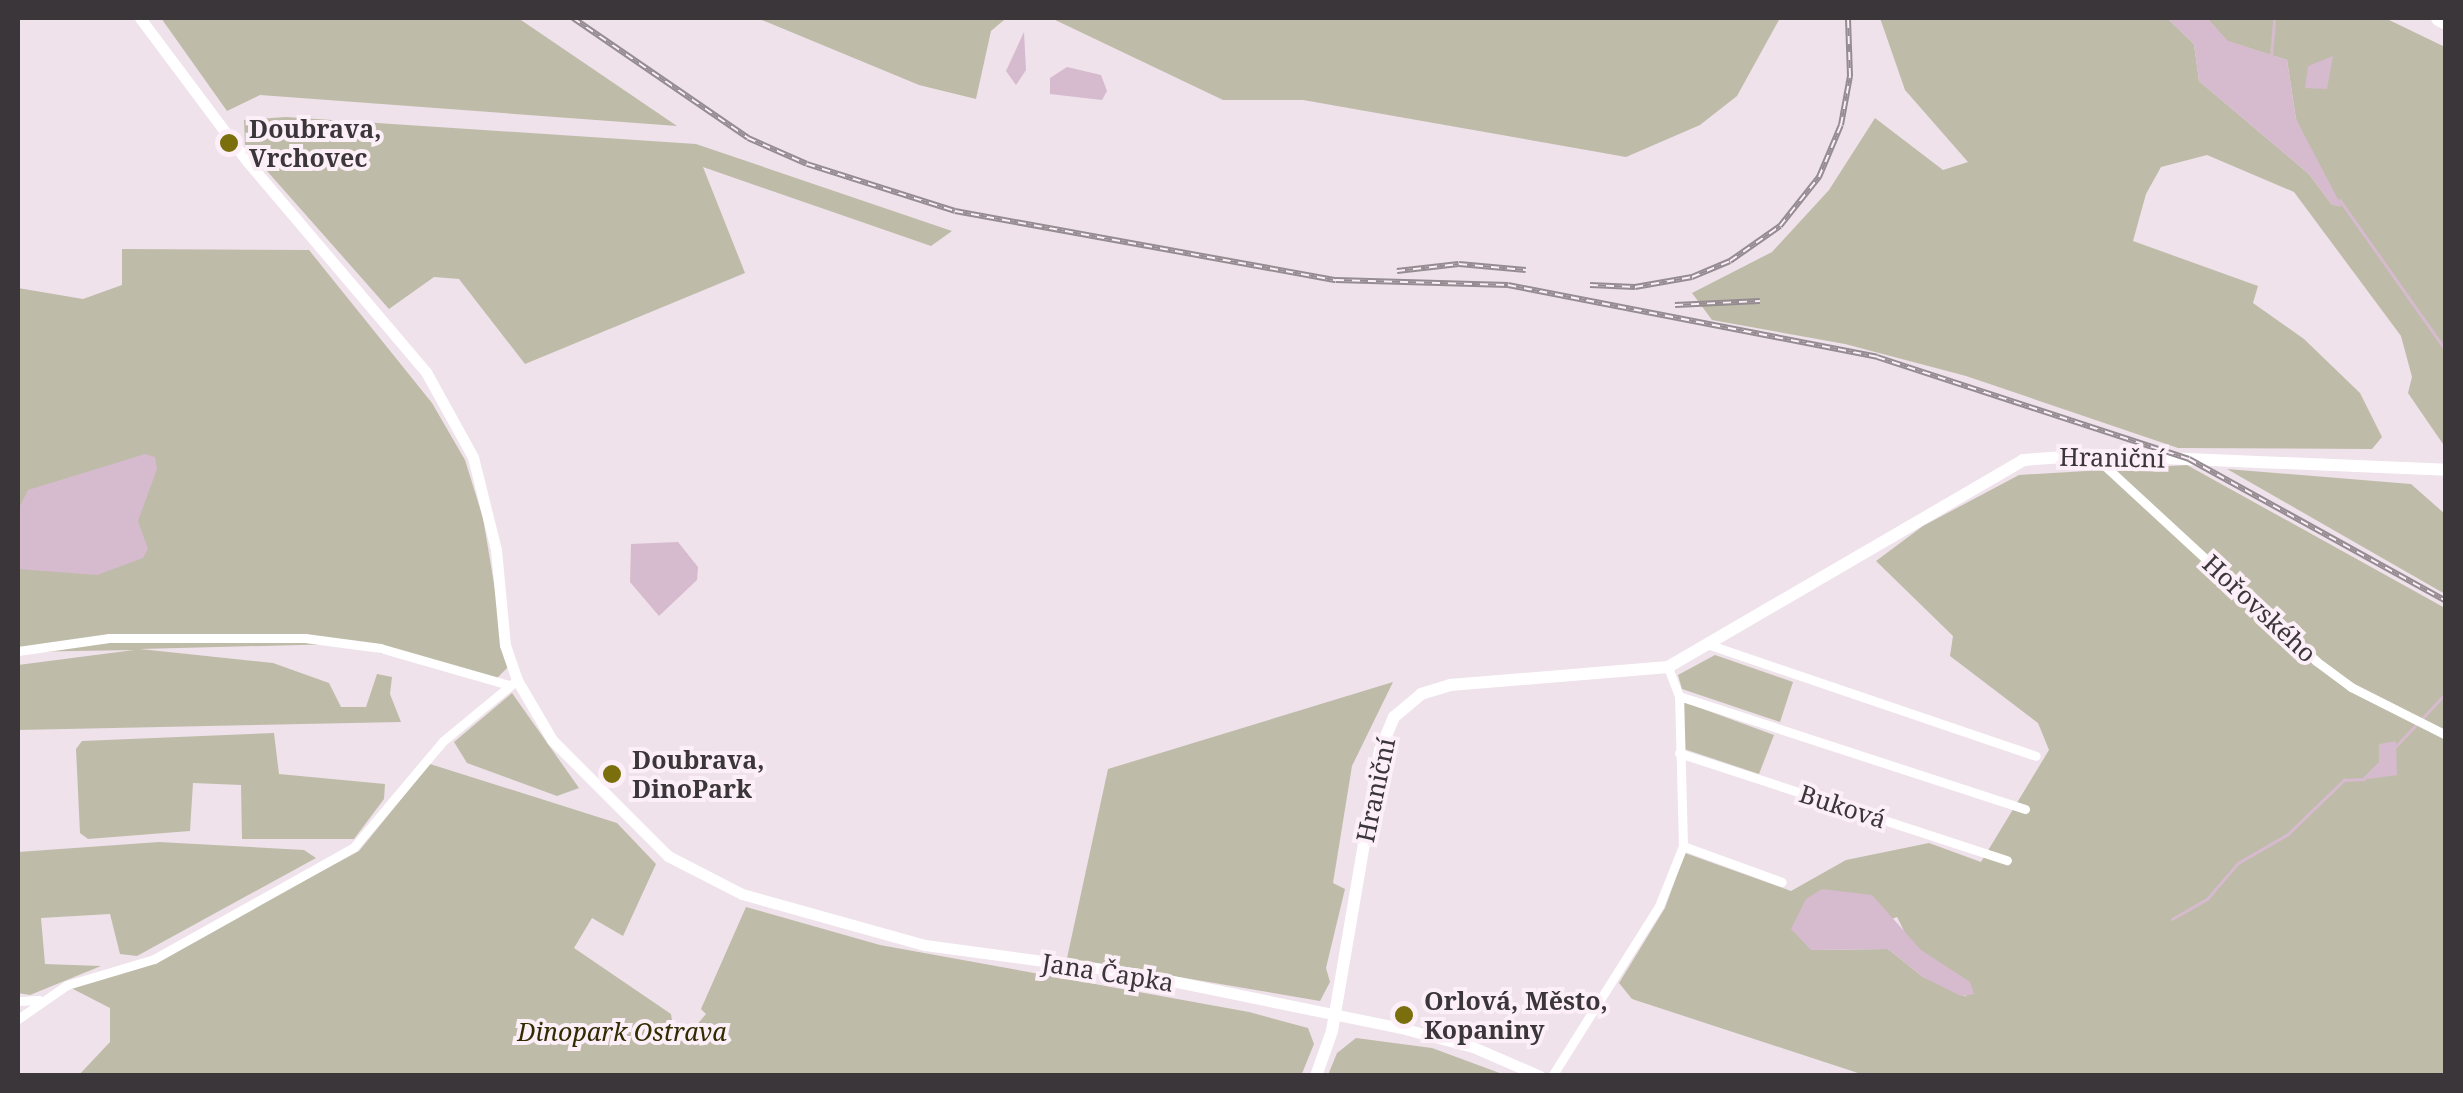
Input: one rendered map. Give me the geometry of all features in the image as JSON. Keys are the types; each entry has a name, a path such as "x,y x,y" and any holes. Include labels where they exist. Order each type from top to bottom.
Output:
{"main road":[{"path":"2438,18 2446,22"},
{"name":"Hraniční","path":"1316,1076 1335,1014 1380,750 1402,709 1450,685 1668,667 1992,473 2035,457 2446,470"}],"street":[{"name":"Jana Čapka","path":"140,18 247,161 426,372 472,457 496,550 505,645 513,683 552,740 668,856 742,894 880,933 1335,1014 1473,1047 1540,1076"},
{"name":"Hořovského","path":"2093,456 2316,660 2351,687 2446,735"},
{"path":"18,651 109,638 305,638 380,648 513,683"},
{"path":"1710,645 2036,756"},
{"path":"1552,1076 1658,906 1683,846 1679,696 1668,667"},
{"path":"18,1000 39,1000 154,960 354,847 443,742 513,683"},
{"path":"1679,696 2026,808"},
{"name":"Buková","path":"1679,753 2008,860"},
{"path":"1683,846 1782,882"},
{"path":"18,1019 39,1000"}],"green space":[{"path":"161,18 518,18 677,126 260,95 227,111"},
{"path":"757,18 1004,20 991,31 976,99 919,85"},
{"path":"1051,18 1780,18 1737,96 1700,125 1626,157 1303,100 1223,100"},
{"path":"1880,18 2167,18 2194,44 2199,81 2309,174 2332,205 2296,119 2287,60 2227,41 2207,18 2385,18 2445,47 2445,447 2408,393 2412,377 2401,336 2294,192 2207,155 2161,167 2146,194 2133,241 2258,286 2253,303 2304,339 2360,393 2382,437 2372,449 2178,448 1966,376 1845,344 1712,320 1692,293 1772,252 1829,190 1875,118 1943,170 1968,162 1905,90"},
{"path":"286,117 696,144 952,231 931,246 703,167 745,273 525,364 459,279 434,277 389,309 245,146 244,120"},
{"path":"122,249 309,250 432,403 465,460 483,518 508,667 496,679 339,644 140,649 273,663 329,683 341,707 366,707 377,674 392,677 390,694 401,722 18,730 18,665 134,650 18,652 18,288 83,299 122,285"},
{"path":"2187,465 2445,608 2445,1075 1864,1075 1632,999 1619,983 1665,908 1685,853 1791,891 1846,860 1929,843 1981,862 2049,750 2038,723 1950,656 1953,636 1876,561 1923,526 2019,475","holes":["1897,917 1907,937 1967,997 1923,977 1888,949 1811,950"]},
{"path":"2227,469 2411,484 2445,514 2445,594"},
{"path":"1715,655 1793,682 1780,722 1682,689 1678,675"},
{"path":"1393,682 1352,766 1333,883 1345,889 1326,968 1330,982 1320,1001 1067,958 1108,769"},
{"path":"512,693 579,788 557,796 467,763 454,742"},
{"path":"1684,702 1774,735 1759,774 1684,749"},
{"path":"274,733 279,774 385,784 384,799 354,839 242,839 241,785 193,783 190,831 88,839 80,833 76,749 82,741"},
{"name":"Dinopark Ostrava","path":"430,764 617,823 656,864 623,936 592,918 574,948 671,1014 675,1040 683,1041 706,1014 701,1009 746,907 880,945 1249,1012 1308,1028 1314,1044 1301,1076 78,1076 110,1042 110,1008 71,988 146,966 359,851"},
{"path":"159,842 304,850 316,858 137,956 120,954 110,914 41,918 45,964 101,966 30,995 18,993 18,852"},
{"path":"1356,1038 1432,1048 1505,1075 1328,1075 1337,1053"}],"shaded area":[{"path":"2167,18 2207,18 2228,41 2287,60 2296,119 2342,207 2332,205 2309,174 2199,81 2194,44"},
{"path":"1024,32 1026,70 1016,85 1006,71"},
{"path":"2333,56 2327,89 2305,88 2308,66"},
{"path":"1067,67 1101,75 1107,91 1102,100 1050,94 1050,78"},
{"path":"145,454 155,457 157,469 138,521 148,549 143,558 97,575 18,569 18,510 28,490"},
{"path":"678,542 698,567 697,580 659,616 630,582 631,544"},
{"path":"2396,741 2397,775 2361,780 2379,762 2379,744"},
{"path":"1822,889 1872,895 1921,950 1970,982 1974,994 1961,996 1923,977 1888,949 1811,950 1791,929 1806,899"}],"waterway":[{"path":"2271,56 2274,18"},
{"path":"2340,200 2446,350"},
{"path":"2396,746 2446,693"},
{"path":"2172,919 2207,899 2238,863 2288,834 2344,780 2364,779"}],"railway":[{"path":"573,18 748,138 807,164 955,211 1336,280 1508,285 1877,357 2189,459 2446,601"},
{"path":"1590,285 1635,287 1692,277 1730,261 1780,226 1819,177 1841,125 1850,76 1848,18"},
{"path":"1397,271 1459,264 1526,270"},
{"path":"1675,305 1760,301"}],"place":[{"name":"Doubrava, Vrchovec","path":"229,143"},
{"name":"Doubrava, DinoPark","path":"612,774"},
{"name":"Orlová, Město, Kopaniny","path":"1404,1015"}]}
